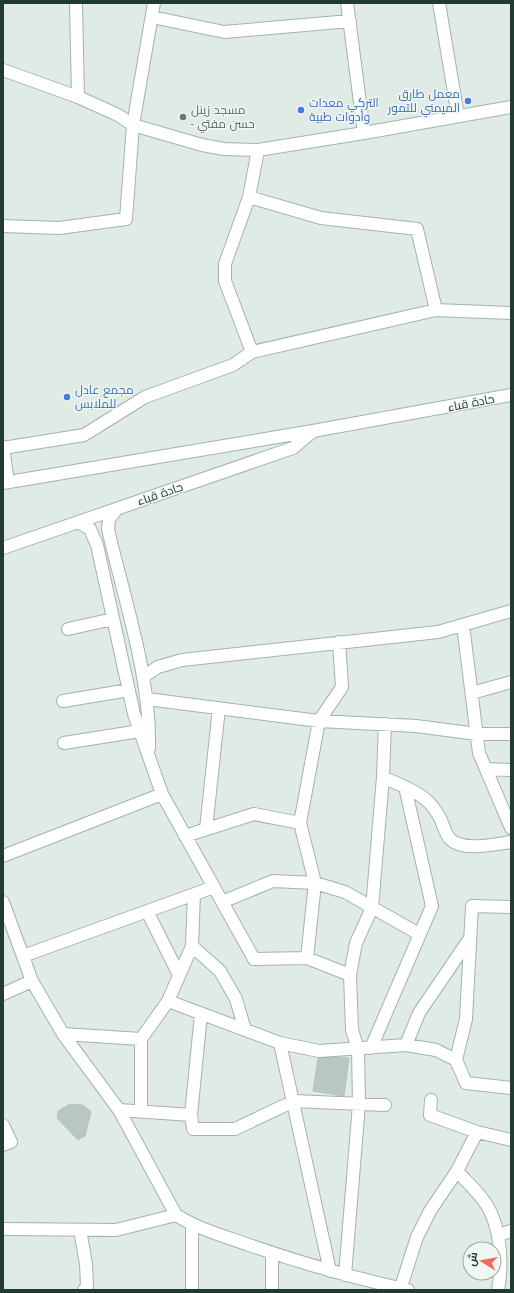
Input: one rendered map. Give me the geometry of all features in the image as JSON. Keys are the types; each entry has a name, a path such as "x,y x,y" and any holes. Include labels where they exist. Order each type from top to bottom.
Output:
{"street":[{"path":"75,3 78,97"},
{"path":"3,226 59,228 126,219 134,125 154,3"},
{"path":"347,3 364,133"},
{"path":"439,3 458,116"},
{"path":"152,17 224,32 350,21"},
{"path":"3,70 78,97 118,115 134,125 202,145 224,149 258,150 511,107"},
{"path":"252,352 225,281 225,264 249,197 258,150"},
{"path":"249,197 321,218 417,230 436,310"},
{"path":"6,482 3,448 84,435 145,397 233,365 252,352 436,310 511,313"},
{"name":"جادة قباء","path":"6,482 313,431 511,395"},
{"name":"جادة قباء","path":"3,548 80,523 293,448 313,431"},
{"path":"116,510 109,518 108,529 147,699 149,726 148,755"},
{"path":"80,523 90,529 97,545 128,690 140,731 162,794 254,959 307,958 350,975"},
{"path":"143,677 158,667 182,660 438,632 511,611"},
{"path":"68,629 113,619"},
{"path":"463,625 479,753 508,812 511,828"},
{"path":"307,958 315,884 300,823 319,721 342,687 339,642"},
{"path":"472,693 511,682"},
{"path":"64,701 128,690"},
{"path":"147,699 319,721 385,724 477,734 511,734"},
{"path":"206,830 219,708"},
{"path":"345,1276 359,1104 358,1049 352,1030 350,975 356,943 372,908 383,777 385,724"},
{"path":"64,743 140,731"},
{"path":"486,769 511,770"},
{"path":"383,777 425,798 439,816 450,839 460,844 474,847 511,842"},
{"path":"371,1048 432,906 405,787"},
{"path":"3,856 162,794"},
{"path":"185,836 254,814 300,823"},
{"path":"222,902 272,881 315,884 345,892 420,934"},
{"path":"23,956 214,887"},
{"path":"141,1112 141,1039 168,1001 192,946 194,894"},
{"path":"3,902 32,981 63,1034 119,1110 176,1215 192,1226 345,1276 356,1284 403,1289 417,1237 430,1211 457,1171 477,1132"},
{"path":"511,907 472,906 466,1019 456,1060 466,1083 511,1088"},
{"path":"147,912 179,975"},
{"path":"406,1045 419,1013 470,938"},
{"path":"192,946 220,971 236,999 245,1030"},
{"path":"3,994 32,981"},
{"path":"168,1001 280,1043 319,1051 406,1045 436,1050 456,1060"},
{"path":"201,1014 191,1115 193,1129 235,1128 294,1102 385,1105"},
{"path":"63,1034 141,1039"},
{"path":"280,1043 330,1271"},
{"path":"431,1100 430,1115 477,1132 511,1140"},
{"path":"119,1110 191,1115"},
{"path":"3,1125 11,1142 3,1145"},
{"path":"457,1171 484,1202 499,1235 500,1275 498,1290"},
{"path":"3,1229 116,1230 176,1215"},
{"path":"192,1226 192,1290"},
{"path":"80,1230 86,1264 87,1286 84,1290"},
{"path":"499,1235 511,1231"},
{"path":"272,1252 272,1290"}],"building":[{"path":"318,1058 349,1058 344,1096 313,1091"},
{"path":"70,1104 83,1105 91,1112 85,1136 78,1140 57,1118 58,1111"}],"place":[{"name":"معمل طارق الميمني للتمور","path":"468,101"},
{"name":"التركي معدات وأدوات طبية","path":"301,110"},
{"name":"مسجد زينل - حسن مفتي","path":"183,117"},
{"name":"مجمع عادل للملابس","path":"67,397"}]}
